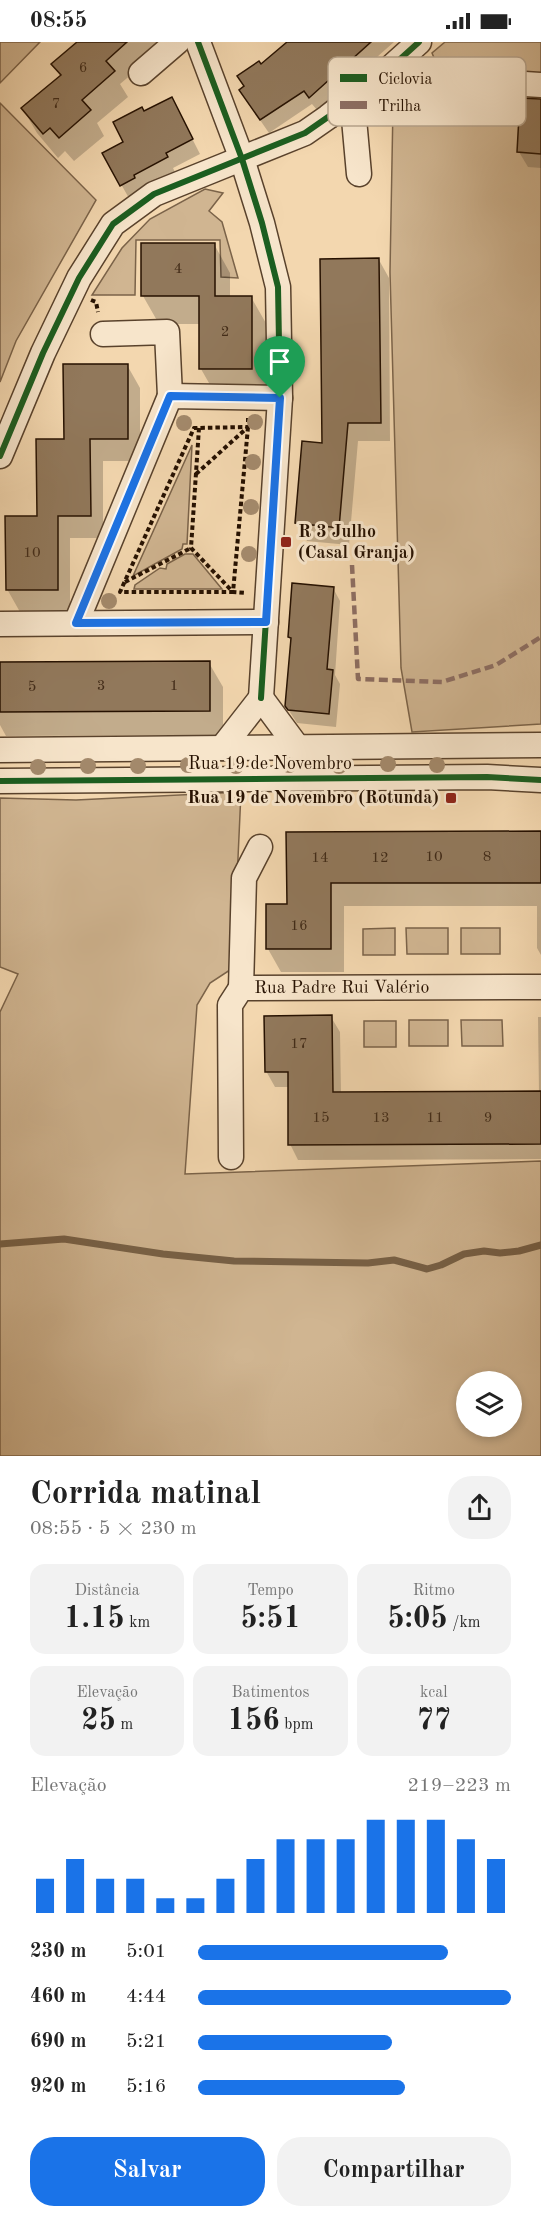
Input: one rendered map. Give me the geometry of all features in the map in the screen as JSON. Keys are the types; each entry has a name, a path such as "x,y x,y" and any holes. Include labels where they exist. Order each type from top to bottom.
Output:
{"street":[{"path":"141,73 177,42"},
{"path":"198,42 242,159 278,287 280,398 261,698 222,748"},
{"path":"402,57 419,42"},
{"path":"526,84 541,85"},
{"path":"0,456 43,353 74,287 113,224 154,194 304,133 328,117"},
{"path":"355,126 359,174"},
{"path":"76,623 170,396 168,332 102,334"},
{"path":"170,396 280,398"},
{"path":"0,624 266,622"},
{"path":"261,698 298,748"},
{"name":"Rua 19 de Novembro","path":"0,750 541,745"},
{"name":"Rua 19 de Novembro","path":"0,781 487,777 541,780"},
{"path":"241,988 244,878 260,847"},
{"name":"Rua Padre Rui Valério","path":"231,1156 230,1005 241,988 541,987"}],"path":[{"path":"233,592 249,398"},
{"path":"233,592 120,592 194,428 248,427"},
{"path":"196,474 248,427"},
{"path":"199,428 191,548 233,592"},
{"path":"125,583 191,548"}],"shaded area":[{"path":"0,42 40,42 0,83"},
{"path":"445,42 541,42 541,75 526,74 526,57 434,57 432,53"},
{"path":"0,103 96,200 16,341 0,382"},
{"path":"526,114 541,154 541,724 412,732 401,668 390,272 393,126 526,126"},
{"path":"205,189 223,193 209,211 222,222 238,278 221,277 220,240 136,240 135,295 92,295 122,248 150,219"},
{"path":"192,445 187,544 183,544 182,549 133,576"},
{"path":"185,554 193,554 222,589 134,589 135,585 160,568 166,569 167,564"},
{"path":"241,792 233,968 210,983 197,1005 185,1174 541,1161 541,1456 0,1456 0,1012 18,974 0,967 0,798 76,800"},
{"path":"395,928 395,955 363,955 363,929"},
{"path":"406,928 448,928 448,954 407,954"},
{"path":"461,928 500,928 500,954 461,954"},
{"path":"409,1020 448,1020 448,1046 409,1046"},
{"path":"461,1020 502,1020 503,1046 462,1046"},
{"path":"364,1021 396,1021 396,1047 364,1047"}],"building":[{"path":"77,42 127,42 106,61 115,71 82,100 91,110 59,138 50,128 43,134 21,108 61,75 51,64"},
{"path":"287,42 371,42 354,57 328,57 328,81 309,98 304,91 260,120 239,90 244,86 237,76 259,61 261,64"},
{"path":"172,97 193,139 166,153 168,157 134,175 135,178 120,186 102,153 123,142 113,122 142,107 144,111"},
{"path":"526,98 541,99 541,154 517,152 518,126 526,126"},
{"path":"141,243 215,243 215,296 252,296 252,369 199,369 199,296 141,296"},
{"path":"379,258 381,423 348,423 339,528 295,523 302,441 322,443 320,259"},
{"path":"63,364 128,364 128,439 90,439 91,516 58,516 58,590 6,590 5,516 37,516 36,439 64,439"},
{"path":"292,583 334,587 327,669 333,670 329,714 288,710 285,706 291,638 288,637"},
{"path":"210,661 210,711 0,712 0,662"},
{"path":"541,831 541,883 331,883 331,949 266,949 266,904 287,904 286,832"},
{"path":"332,1015 333,1092 541,1091 541,1144 288,1145 288,1072 265,1072 264,1016"}],"waterway":[{"path":"0,1244 64,1239 163,1254 234,1261 368,1263 394,1260 427,1269 464,1254 484,1251 500,1253 519,1251 541,1245"}],"marked path":[{"path":"352,565 358,679 442,682 496,665 541,637"}],"cycle path":[{"path":"198,42 242,159 262,223 278,287 280,398 261,698"},
{"path":"402,57 419,42"},
{"path":"0,456 43,353 79,278 113,224 154,194 305,133 328,117"},
{"path":"0,781 487,777 541,780"}],"place":[{"name":"R 3 Julho (Casal Granja)","path":"286,542"},
{"name":"Rua 19 de Novembro (Rotunda)","path":"451,798"}],"route":[{"path":"170,396 280,398 266,622 76,623 170,396"}]}
